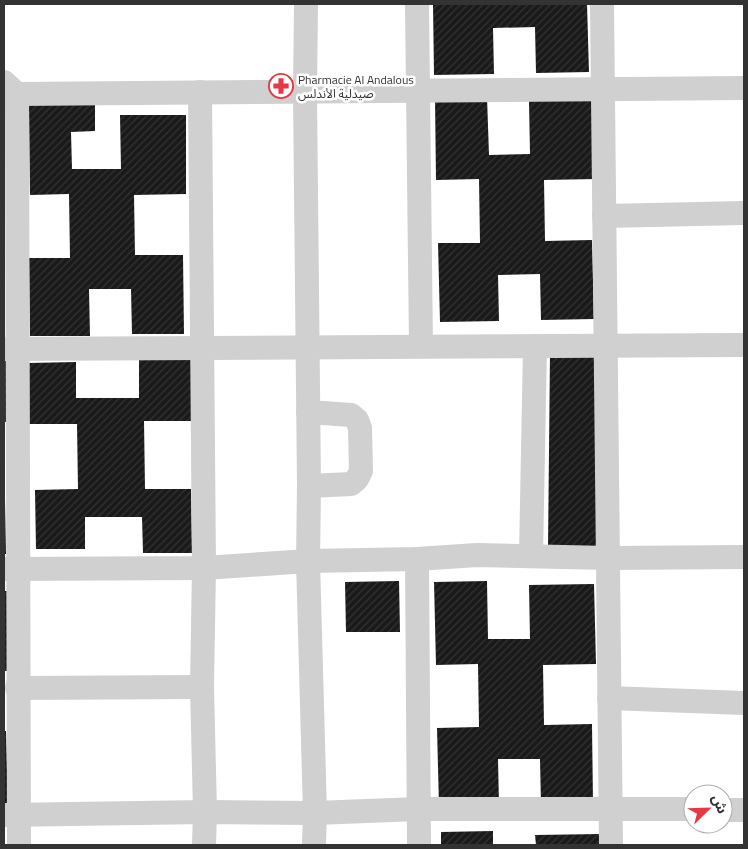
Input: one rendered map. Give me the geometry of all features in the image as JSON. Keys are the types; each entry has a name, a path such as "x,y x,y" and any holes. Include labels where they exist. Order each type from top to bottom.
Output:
{"street":[{"path":"306,4 308,561 315,813 314,845"},
{"path":"417,4 421,346"},
{"path":"602,4 611,845"},
{"path":"19,845 12,815 18,688 10,569 10,88 305,92 744,88"},
{"path":"200,92 204,845"},
{"path":"604,216 744,214"},
{"path":"10,349 744,345"},
{"path":"532,556 535,346"},
{"path":"308,412 351,415 357,420 360,428 361,471 357,479 351,484 309,486"},
{"path":"10,569 204,568 308,561 417,559 477,555 608,558 744,557"},
{"path":"417,559 418,845"},
{"path":"18,688 202,687"},
{"path":"609,698 744,703"},
{"path":"12,815 205,812 315,813 418,809 683,810"}],"building":[{"path":"433,4 587,4 589,72 536,73 535,27 493,28 494,74 434,75"},
{"path":"487,97 489,155 530,154 529,101 595,100 596,179 544,180 545,241 592,240 594,319 541,320 540,274 498,275 499,321 440,322 438,243 480,243 479,179 436,180 435,98"},
{"path":"29,105 95,105 95,131 71,132 72,169 121,169 120,115 186,115 186,194 134,195 135,255 183,255 184,334 132,334 131,289 89,289 90,336 30,336 29,258 70,258 69,194 30,195"},
{"path":"550,354 599,354 597,549 548,548"},
{"path":"139,357 192,357 193,421 144,421 145,489 191,489 192,553 143,553 142,517 85,517 85,549 36,549 35,490 78,489 77,424 29,424 28,363 76,362 76,398 139,398"},
{"path":"4,358 6,358 7,422 4,422"},
{"path":"5,500 6,554 4,554"},
{"path":"399,581 400,632 346,632 345,582"},
{"path":"487,581 488,639 530,639 529,585 594,584 596,664 543,665 544,725 592,724 593,803 541,804 540,759 498,759 499,805 439,806 437,728 479,727 478,664 436,665 434,582"},
{"path":"4,591 9,591 10,671 4,671"},
{"path":"4,731 6,731 8,810 4,810"},
{"path":"493,831 493,845 441,845 441,832"},
{"path":"600,834 601,845 536,845 535,835"}],"place":[{"name":"Pharmacie Al Andalous صيدلية الأندلس","path":"281,86"}]}
